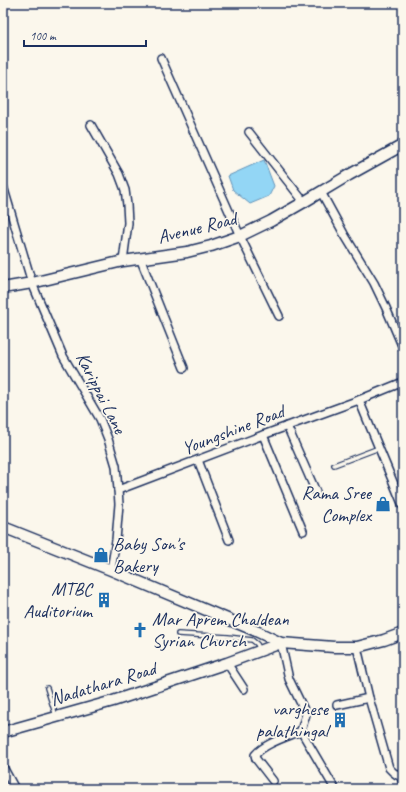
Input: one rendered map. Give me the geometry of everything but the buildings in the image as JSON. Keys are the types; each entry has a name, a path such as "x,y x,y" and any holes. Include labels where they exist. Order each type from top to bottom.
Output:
{"main road":[{"name":"Avenue Road","path":"3,288 32,283 123,261 187,252 240,236 258,228 403,145"},
{"path":"3,527 111,570 281,643 334,647 357,647 403,633"},
{"name":"Nadathara Road","path":"3,732 120,698 227,663 281,643"}],"street":[{"path":"161,58 240,236 279,316"},
{"path":"91,125 119,174 125,190 128,223 123,261"},
{"path":"249,132 304,202"},
{"name":"Karippai Lane","path":"3,186 32,283 63,356 100,419 116,466 119,504 116,540 111,570"},
{"path":"321,192 377,289 403,348"},
{"path":"140,258 184,368"},
{"name":"Youngshine Road","path":"118,490 360,400 403,382"},
{"path":"360,400 403,506"},
{"path":"287,426 316,492"},
{"path":"263,435 303,531"},
{"path":"198,460 229,540"},
{"path":"281,643 289,679 306,714 301,731 335,789"},
{"path":"357,647 369,698 389,768 393,772 400,773"},
{"path":"227,663 244,689"},
{"path":"337,705 369,698"},
{"path":"274,781 256,759 255,755 258,751 270,744 301,731"},
{"path":"3,767 15,789"}],"lane":[{"path":"334,465 380,448"},
{"path":"178,634 252,640 257,644 261,651"},
{"path":"47,688 56,717"},
{"path":"400,773 403,789"}],"water":[{"path":"264,160 274,186 269,196 250,204 233,190 228,176"}],"place":[{"name":"Rama Sree Complex","path":"383,504"},
{"name":"Baby Son's Bakery","path":"101,555"},
{"name":"MTBC Auditorium","path":"104,600"},
{"name":"Mar Aprem Chaldean Syrian Church","path":"140,630"},
{"name":"varghese palathingal","path":"340,720"}]}
